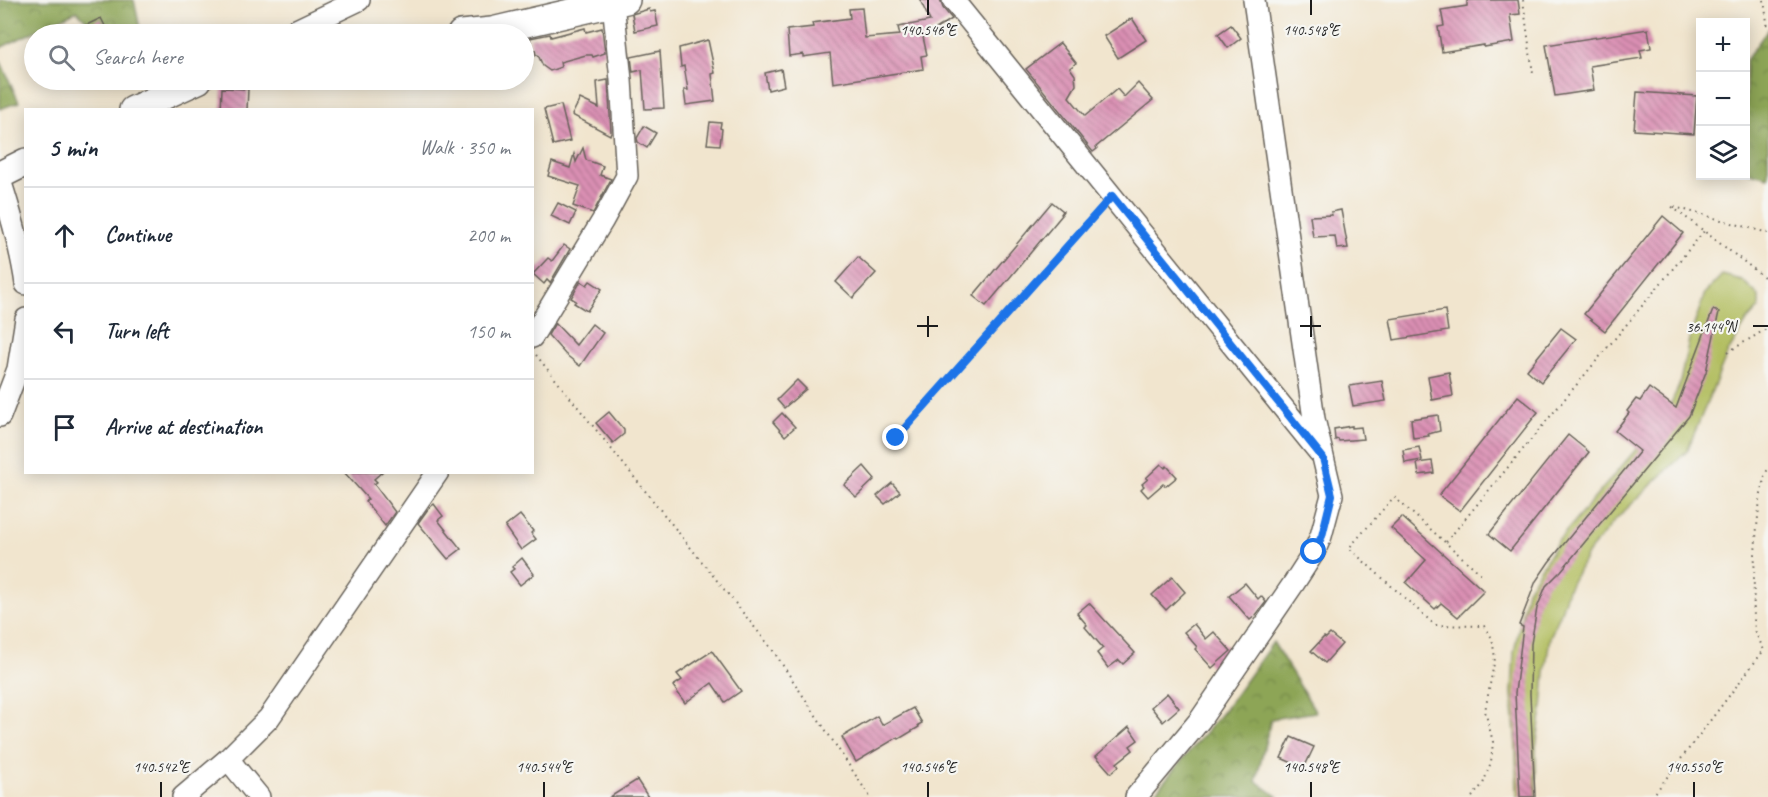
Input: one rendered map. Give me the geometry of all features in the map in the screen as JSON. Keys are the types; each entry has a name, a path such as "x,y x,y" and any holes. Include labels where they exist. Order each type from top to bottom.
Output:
{"main road":[{"path":"523,24 619,2"},
{"path":"137,108 176,90"},
{"path":"0,175 24,163"}],"street":[{"path":"309,24 359,0"},
{"path":"953,0 1323,458"},
{"path":"1136,797 1200,720 1314,552 1322,536 1332,495 1314,419 1254,0"},
{"path":"534,334 627,176 619,2"},
{"path":"0,180 14,224 24,270"},
{"path":"0,416 18,369 24,332"},
{"path":"183,797 228,759 269,718 437,474"},
{"path":"228,759 259,797"}],"path":[{"path":"1523,0 1533,74"},
{"path":"1764,0 1768,29"},
{"path":"896,438 1112,196"},
{"path":"1768,233 1671,206 1768,280"},
{"path":"1446,542 1705,230"},
{"path":"1728,352 1768,328"},
{"path":"534,352 772,649 870,797"},
{"path":"1652,797 1764,650 1755,631 1753,592 1761,488 1768,469"},
{"path":"1472,797 1483,784 1491,762 1493,742 1485,711 1495,658 1492,638 1484,626 1435,626 1349,548 1394,497 1481,574"}],"green space":[{"path":"0,0 134,0 139,24 89,24 77,11 50,24 24,24 24,36 0,48"},
{"path":"1768,29 1768,177 1750,172 1750,54"},
{"path":"0,60 19,102 0,109"},
{"path":"1722,275 1742,280 1759,296 1759,308 1747,321 1728,352 1687,451 1615,520 1588,553 1568,589 1550,637 1536,747 1536,797 1517,797 1512,693 1514,652 1527,590 1558,541 1655,427 1670,405 1679,386 1689,340 1705,293"},
{"path":"1273,642 1316,712 1271,719 1256,781 1278,797 1151,797 1225,709"}],"building":[{"path":"920,0 940,0 952,19 923,37 927,55 921,56 923,69 833,83 830,53 803,57 803,54 789,56 787,30 813,27 812,23 850,18 849,9 862,8 865,38 900,35 898,27 930,21"},
{"path":"1467,0 1518,0 1520,14 1510,15 1514,42 1442,52 1438,27 1444,26 1441,10 1467,6"},
{"path":"649,9 650,12 655,11 658,26 635,31 632,14"},
{"path":"101,18 104,24 89,24"},
{"path":"1132,18 1146,40 1118,58 1104,36"},
{"path":"1231,25 1241,38 1228,48 1218,34"},
{"path":"585,28 586,32 602,28 605,53 560,62 561,67 550,71 543,66 536,55 534,37 550,34 551,37"},
{"path":"1648,29 1651,48 1640,50 1642,58 1590,66 1594,90 1555,96 1546,45"},
{"path":"708,40 715,73 712,74 715,101 686,105 684,90 688,90 684,66 681,67 679,48"},
{"path":"1060,43 1076,63 1070,68 1075,75 1076,85 1069,97 1085,116 1117,89 1124,97 1138,83 1153,100 1096,147 1097,149 1093,152 1026,69"},
{"path":"660,51 664,108 645,109 642,70 633,72 631,57"},
{"path":"781,69 784,86 768,90 765,73"},
{"path":"608,80 610,135 572,115 580,99 599,108 597,82"},
{"path":"222,90 248,90 247,108 221,108"},
{"path":"1637,92 1696,96 1694,134 1634,130"},
{"path":"561,105 570,141 553,145 544,109"},
{"path":"710,122 721,123 720,145 707,144"},
{"path":"644,126 656,133 647,148 638,142 637,138"},
{"path":"583,148 586,160 603,166 600,175 611,179 593,213 573,206 580,186 548,176 552,162 570,168 574,154 576,162"},
{"path":"1052,202 1063,211 1062,215 986,306 973,296"},
{"path":"558,203 576,212 570,225 551,216"},
{"path":"1341,210 1348,248 1337,249 1335,236 1313,237 1310,216 1332,215 1331,212"},
{"path":"1663,216 1683,233 1605,331 1584,314"},
{"path":"564,245 570,249 550,283 547,280 544,284 534,273 548,258 552,261"},
{"path":"858,257 876,273 853,298 836,282"},
{"path":"581,281 587,285 590,281 602,289 587,311 574,303 576,301 571,298"},
{"path":"1445,310 1448,331 1394,340 1390,319"},
{"path":"1713,310 1719,312 1706,372 1689,416 1561,571 1546,586 1537,608 1531,644 1530,694 1535,797 1520,797 1515,693 1523,627 1519,625 1536,581 1640,451 1615,431 1629,413 1627,411 1636,399 1640,401 1649,388 1676,408"},
{"path":"555,323 576,345 592,324 603,333 580,366 565,354 548,335"},
{"path":"1561,328 1576,339 1541,382 1527,370"},
{"path":"1449,372 1453,396 1432,400 1428,376"},
{"path":"797,380 806,389 784,408 777,400"},
{"path":"1382,381 1386,401 1353,406 1349,386"},
{"path":"1518,396 1538,412 1460,511 1439,495"},
{"path":"609,412 624,430 624,434 613,443 596,423"},
{"path":"782,413 795,427 785,436 773,422"},
{"path":"1438,415 1440,431 1428,434 1429,436 1413,438 1411,419"},
{"path":"1352,426 1352,428 1361,427 1363,439 1335,440 1334,429"},
{"path":"1568,435 1589,452 1510,551 1489,534"},
{"path":"1419,447 1422,460 1405,463 1403,450"},
{"path":"1432,461 1434,473 1419,475 1417,463"},
{"path":"1161,464 1165,468 1167,466 1177,477 1166,486 1163,484 1148,497 1141,489 1144,486 1142,484"},
{"path":"864,466 875,479 856,497 844,485"},
{"path":"346,474 380,474 374,479 377,482 374,484 395,512 385,526 365,501 368,499"},
{"path":"892,483 900,492 885,504 877,496"},
{"path":"434,504 443,516 438,520 461,549 448,559 418,523"},
{"path":"520,515 533,531 531,533 536,539 521,550 505,527"},
{"path":"1402,517 1484,591 1458,617 1441,603 1435,609 1406,583 1426,560 1391,528"},
{"path":"522,558 534,574 520,585 510,572"},
{"path":"1172,577 1185,592 1166,610 1152,595"},
{"path":"1245,583 1258,599 1261,596 1266,602 1250,620 1229,596"},
{"path":"1089,603 1135,653 1123,664 1119,660 1108,668 1097,653 1103,648 1085,627 1087,625 1077,613"},
{"path":"1194,624 1206,639 1214,632 1231,651 1212,668 1184,632"},
{"path":"1330,634 1342,644 1325,663 1311,651"},
{"path":"712,651 741,691 725,702 712,683 685,703 673,686 682,680 677,674"},
{"path":"1167,693 1179,708 1163,722 1151,707"},
{"path":"913,708 922,723 918,725 919,727 856,762 842,737 877,716 882,725"},
{"path":"1129,727 1138,740 1130,746 1133,750 1117,763 1119,766 1111,773 1096,756"},
{"path":"1291,737 1314,747 1304,768 1281,758"},
{"path":"637,780 648,797 610,797"}],"route":[{"path":"896,438 1112,196 1323,458 1332,495 1322,536 1314,552"}]}
